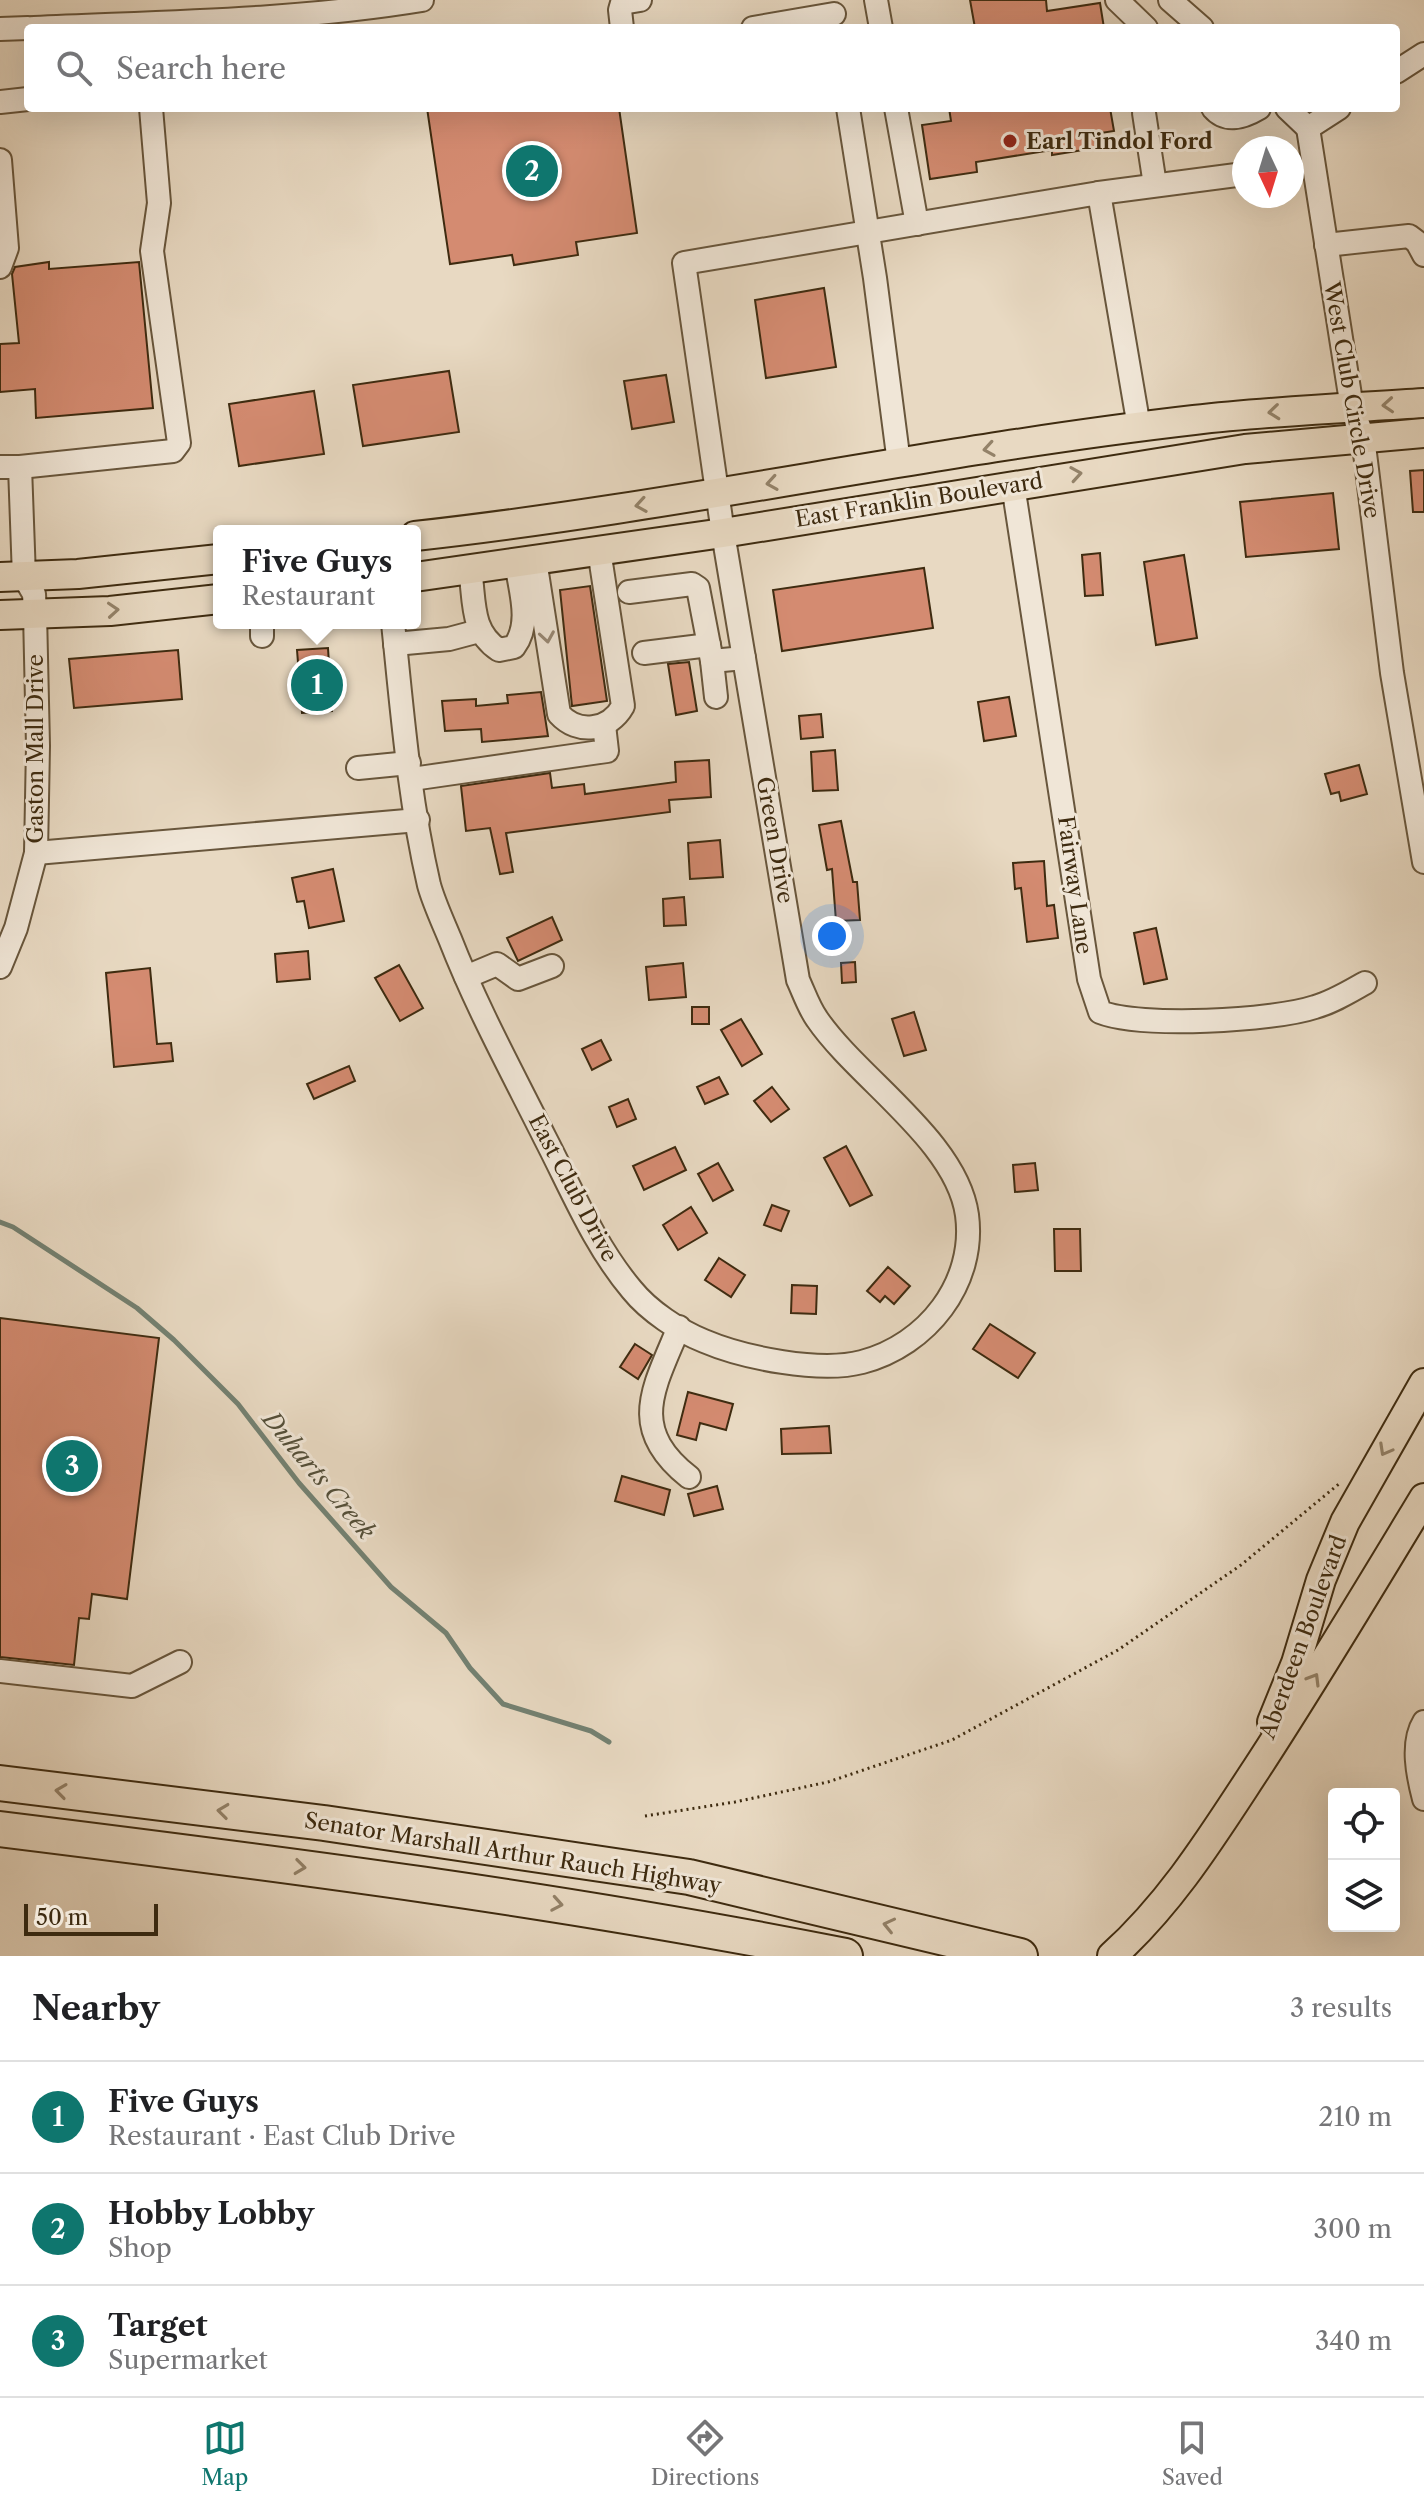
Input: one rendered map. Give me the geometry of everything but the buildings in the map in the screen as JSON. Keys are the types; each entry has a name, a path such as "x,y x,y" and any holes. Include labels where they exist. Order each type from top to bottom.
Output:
{"highway":[{"name":"Senator Marshall Arthur Rauch Highway","path":"0,1783 324,1823 689,1877 1020,1956"},
{"name":"Senator Marshall Arthur Rauch Highway","path":"0,1829 547,1902 845,1956"},
{"path":"0,1851 249,1860"}],"main road":[{"name":"East Franklin Boulevard","path":"421,535 517,525 1139,427 1286,410 1424,403"},
{"name":"East Franklin Boulevard","path":"421,576 723,533 1245,449 1424,433"},
{"path":"12,577 78,574 213,560"},
{"path":"0,615 110,611 213,600"},
{"name":"Aberdeen Boulevard","path":"1257,1768 1296,1663 1321,1580 1345,1522 1424,1383"},
{"name":"Aberdeen Boulevard","path":"1119,1950 1176,1888 1257,1768 1307,1692 1424,1498"}],"street":[{"path":"130,24 249,19 374,8 422,0"},
{"path":"622,24 622,3 640,0"},
{"path":"876,0 880,24"},
{"path":"1170,0 1197,24"},
{"path":"764,24 807,9 834,14"},
{"path":"0,29 24,28"},
{"path":"1400,69 1424,54"},
{"path":"0,102 24,99"},
{"path":"10,467 173,451 179,443 152,251 159,203 151,112"},
{"path":"849,112 899,463"},
{"path":"897,112 917,224"},
{"path":"1216,112 1239,117 1250,112"},
{"path":"1291,112 1308,128 1333,112"},
{"path":"1144,113 1155,185"},
{"name":"West Club Circle Drive","path":"1304,158 1308,128"},
{"path":"0,160 7,248 0,267"},
{"name":"West Club Circle Drive","path":"1304,169 1326,245 1352,408 1363,437 1392,673 1424,862"},
{"path":"868,232 1099,193 1232,175"},
{"path":"1099,193 1139,427"},
{"name":"Green Drive","path":"868,232 684,263 723,533 798,980 815,1017 831,1038 930,1142"},
{"path":"1326,245 1409,236 1417,242 1424,255"},
{"name":"Gaston Mall Drive","path":"0,967 16,928 36,853 38,746 34,594 12,577 10,467"},
{"name":"Fairway Lane","path":"1013,485 1089,979 1100,1012 1115,1019 1145,1021 1279,1016 1316,1007 1365,983"},
{"path":"525,561 559,714 567,722 582,727 604,725 617,718 623,706 599,550"},
{"path":"470,569 479,631 487,642 499,650 514,647 523,634 525,561"},
{"path":"629,592 692,584 698,588 716,697"},
{"path":"394,634 449,639 479,631"},
{"name":"East Club Drive","path":"394,634 410,771 430,888 466,977 582,1213 611,1264 636,1295 702,1341 740,1353 820,1365 860,1362 898,1348 930,1323 955,1291 968,1253 967,1213 953,1175 930,1142"},
{"path":"644,653 710,653 744,658"},
{"path":"358,768 410,771 607,751 604,725"},
{"path":"36,853 418,820"},
{"path":"466,977 497,964 518,979 552,966"},
{"path":"679,1327 652,1398 651,1423 658,1443 670,1462 689,1477"},
{"path":"0,1671 132,1686 180,1662"},
{"path":"1424,1722 1419,1731 1417,1775 1424,1799"}],"path":[{"path":"645,1816 735,1802 828,1782 952,1740 1118,1650 1241,1565 1343,1480"}],"waterway":[{"name":"Duharts Creek","path":"0,1222 13,1227 137,1308 174,1340 238,1404 299,1483 391,1587 446,1633 470,1668 503,1704 591,1731 609,1742"}],"place":[{"name":"Earl Tindol Ford","path":"1010,141"},
{"name":"Hobby Lobby","path":"532,171"},
{"name":"Five Guys","path":"317,685"},
{"name":"Target","path":"72,1466"}]}
